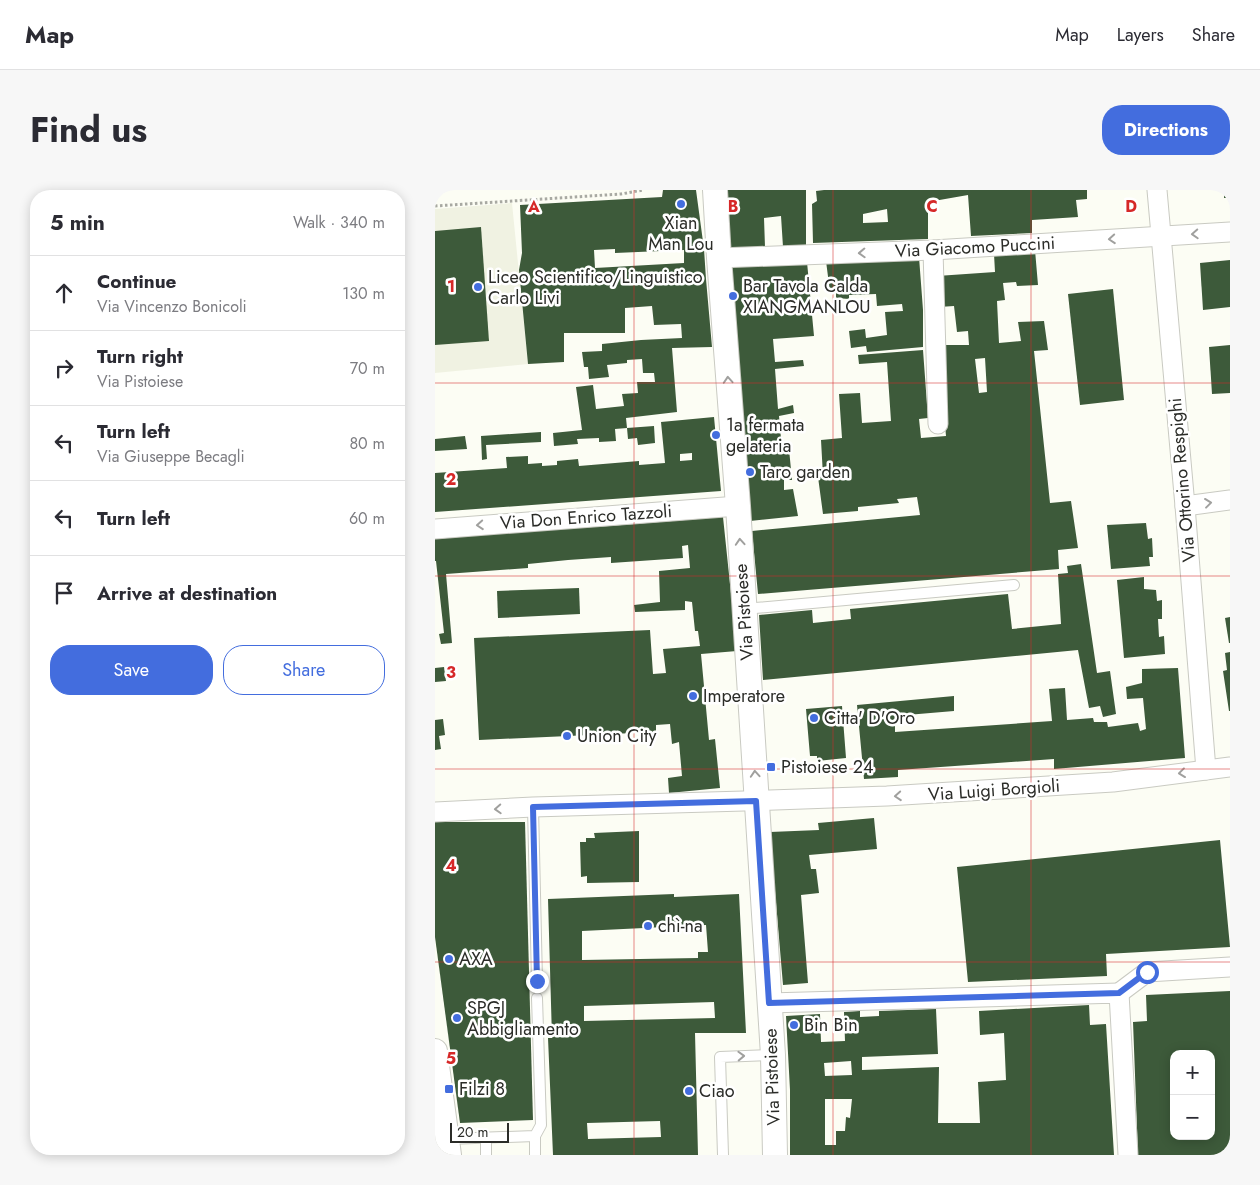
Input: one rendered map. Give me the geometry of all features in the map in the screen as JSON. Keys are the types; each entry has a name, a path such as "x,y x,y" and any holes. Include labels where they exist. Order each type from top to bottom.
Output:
{"street":[{"name":"Via Pistoiese","path":"715,190 738,506 773,1056 775,1155"},
{"name":"Via Ottorino Respighi","path":"1157,190 1206,770"},
{"name":"Via Giacomo Puccini","path":"719,258 933,250 1230,232"},
{"path":"933,250 938,424"},
{"path":"1185,506 1230,500"},
{"name":"Via Don Enrico Tazzoli","path":"435,529 738,506"},
{"name":"Via Luigi Borgioli","path":"435,812 533,807 887,796 1113,782 1230,767"},
{"path":"769,1003 1119,993 1147,972 1230,967"},
{"path":"1119,993 1128,1155"},
{"path":"435,1051 448,1147"}],"lane":[{"path":"744,609 1014,585"},
{"path":"533,807 537,981"},
{"path":"535,1155 535,1136 541,1125 537,998"},
{"path":"723,1155 720,1057 773,1056"},
{"path":"448,1147 486,1138 535,1136"},
{"path":"486,1138 487,1155"}],"path":[{"path":"435,206 621,194 643,190"}],"shaded area":[{"name":"Liceo Scientifico/Linguistico Carlo Livi","path":"512,203 528,364 435,373 435,209"}],"building":[{"path":"663,190 696,190 704,249 712,347 672,348 677,412 626,418 627,428 615,429 616,441 599,442 599,438 577,439 578,444 554,446 553,433 582,430 576,387 593,385 596,409 624,406 622,394 638,393 637,382 655,382 654,373 643,373 642,359 627,360 627,363 607,365 609,377 589,379 588,367 584,367 582,352 602,351 602,344 682,338 681,324 654,325 652,306 625,308 625,333 564,333 564,362 528,364 519,270 522,253 520,205 662,197","holes":["615,249 615,253 684,250 684,263 595,268 594,250"]},
{"path":"723,190 806,190 806,245 783,247 781,216 764,218 765,247 727,249"},
{"path":"1087,190 1087,199 1076,200 1078,217 1032,220 1032,233 971,236 968,195 928,202 928,239 813,243 812,204 817,201 816,191","holes":["887,209 888,222 863,223 863,214"]},
{"path":"1224,190 1230,190 1230,198 1224,198"},
{"name":"Liceo Scientifico/Linguistico Carlo Livi","path":"481,227 489,341 435,345 435,231"},
{"path":"1035,250 1038,285 1017,286 1016,282 1003,283 1005,300 997,301 999,343 1021,341 1018,322 1044,321 1048,350 1034,351 1050,503 1071,501 1078,548 1058,550 1059,569 758,594 752,531 920,515 917,497 897,499 899,503 858,507 858,511 823,514 818,477 823,476 821,440 842,438 839,394 860,393 862,423 891,421 887,362 859,364 858,355 923,350 928,418 919,419 921,438 946,436 943,345 969,345 968,331 957,332 954,306 939,307 937,276 995,272 994,254","holes":["985,358 987,392 979,393 975,359"]},
{"path":"919,257 923,310 923,347 867,352 866,346 851,348 849,331 865,329 866,338 887,335 885,312 903,311 902,304 877,306 876,294 849,295 849,299 836,298 836,293 830,292 826,261"},
{"path":"1230,260 1230,307 1203,310 1200,263"},
{"path":"807,262 814,336 773,339 775,362 803,360 804,366 775,369 778,409 793,405 794,413 779,416 782,450 789,449 792,480 784,480 784,490 793,489 798,516 750,521 728,266"},
{"path":"1113,289 1124,400 1080,405 1068,294"},
{"path":"1230,345 1230,393 1212,394 1209,347"},
{"path":"714,417 721,491 435,512 435,473 507,468 506,457 528,456 528,464 542,463 542,466 557,465 557,461 578,459 579,466 639,461 639,465 665,463 661,422","holes":["692,453 692,460 680,461 680,454"]},
{"path":"654,426 655,443 638,445 637,438 628,439 627,428"},
{"path":"541,432 541,442 486,445 487,459 482,460 481,436"},
{"path":"465,436 467,449 435,451 435,439"},
{"path":"723,517 737,651 701,654 709,740 715,739 720,788 669,793 668,778 682,776 679,742 672,744 670,724 656,725 656,732 479,740 474,638 650,630 653,674 666,673 663,649 700,646 698,631 695,631 692,602 685,601 685,610 635,612 634,605 660,602 659,571 690,568 688,545 682,546 683,558 611,563 611,557 528,564 528,568 446,574 452,643 441,644 439,634 444,633 435,561 435,539"},
{"path":"1146,523 1148,539 1152,538 1153,557 1149,557 1150,566 1111,569 1107,525"},
{"path":"1081,564 1097,673 1110,671 1116,714 1103,717 1100,706 1089,708 1078,650 763,680 759,615 812,610 813,623 851,619 850,609 1008,594 1012,629 1061,624 1058,574 1068,573 1067,566"},
{"path":"1144,577 1144,589 1156,590 1157,601 1162,600 1162,619 1158,619 1159,637 1164,636 1165,654 1124,658 1117,580"},
{"path":"579,588 580,614 498,618 497,591"},
{"path":"1230,617 1230,643 1229,643 1225,618"},
{"path":"1230,652 1229,711 1223,671 1227,670 1225,653"},
{"path":"444,667 446,681 435,682 435,668"},
{"path":"1178,668 1185,758 1054,769 1054,759 898,770 898,777 864,779 857,705 954,696 954,711 895,716 895,732 1052,721 1049,689 1065,688 1067,720 1093,718 1094,722 1107,722 1108,727 1138,723 1140,731 1146,729 1143,698 1127,699 1126,687 1142,683 1142,669"},
{"path":"842,706 846,758 817,761 817,756 810,756 806,709"},
{"path":"443,719 445,735 439,736 441,749 435,750 435,720"},
{"path":"874,818 877,849 809,855 811,869 816,869 819,893 801,895 808,983 783,985 770,832 819,830 818,823"},
{"path":"435,822 525,822 533,1120 460,1123 435,937"},
{"path":"639,831 639,882 587,883 587,876 581,877 580,842 586,842 586,838 595,838 594,833"},
{"path":"1220,840 1230,947 1106,954 1107,976 968,982 957,867"},
{"path":"674,894 674,897 739,894 746,1033 695,1033 698,1155 553,1155 548,1038 552,1038 548,899","holes":["706,925 708,952 698,952 698,958 582,960 582,931","714,1002 715,1018 584,1021 584,1006","660,1121 661,1137 588,1139 587,1123"]},
{"path":"1230,991 1230,1155 1138,1155 1133,1022 1147,1021 1146,995"},
{"path":"1089,1005 1090,1025 1106,1024 1114,1155 790,1155 790,1090 786,1016 820,1014 821,1042 845,1041 844,1012 860,1011 860,1017 879,1016 879,1011 936,1009 938,1054 862,1057 862,1070 939,1067 938,1123 980,1123 978,1082 1006,1080 1004,1033 980,1035 979,1011","holes":["851,1061 852,1075 825,1076 824,1063","825,1099 852,1099 850,1118 846,1117 845,1131 836,1131 836,1145 825,1145"]}],"place":[{"name":"Xian Man Lou","path":"681,204"},
{"name":"Liceo Scientifico/Linguistico Carlo Livi","path":"478,287"},
{"name":"Bar Tavola Calda XIANGMANLOU","path":"733,296"},
{"name":"1a fermata gelateria","path":"716,435"},
{"name":"Taro garden","path":"750,472"},
{"name":"Imperatore","path":"693,696"},
{"name":"Citta' D'Oro","path":"814,718"},
{"name":"Union City","path":"567,736"},
{"name":"Pistoiese 24","path":"771,767"},
{"name":"chì-na","path":"648,926"},
{"name":"AXA","path":"449,959"},
{"name":"SPGJ Abbigliamento","path":"457,1018"},
{"name":"Bin Bin","path":"794,1025"},
{"name":"Filzi 8","path":"449,1089"},
{"name":"Ciao","path":"689,1091"}],"route":[{"path":"537,981 533,807 756,801 769,1003 1119,993 1147,972"}]}
